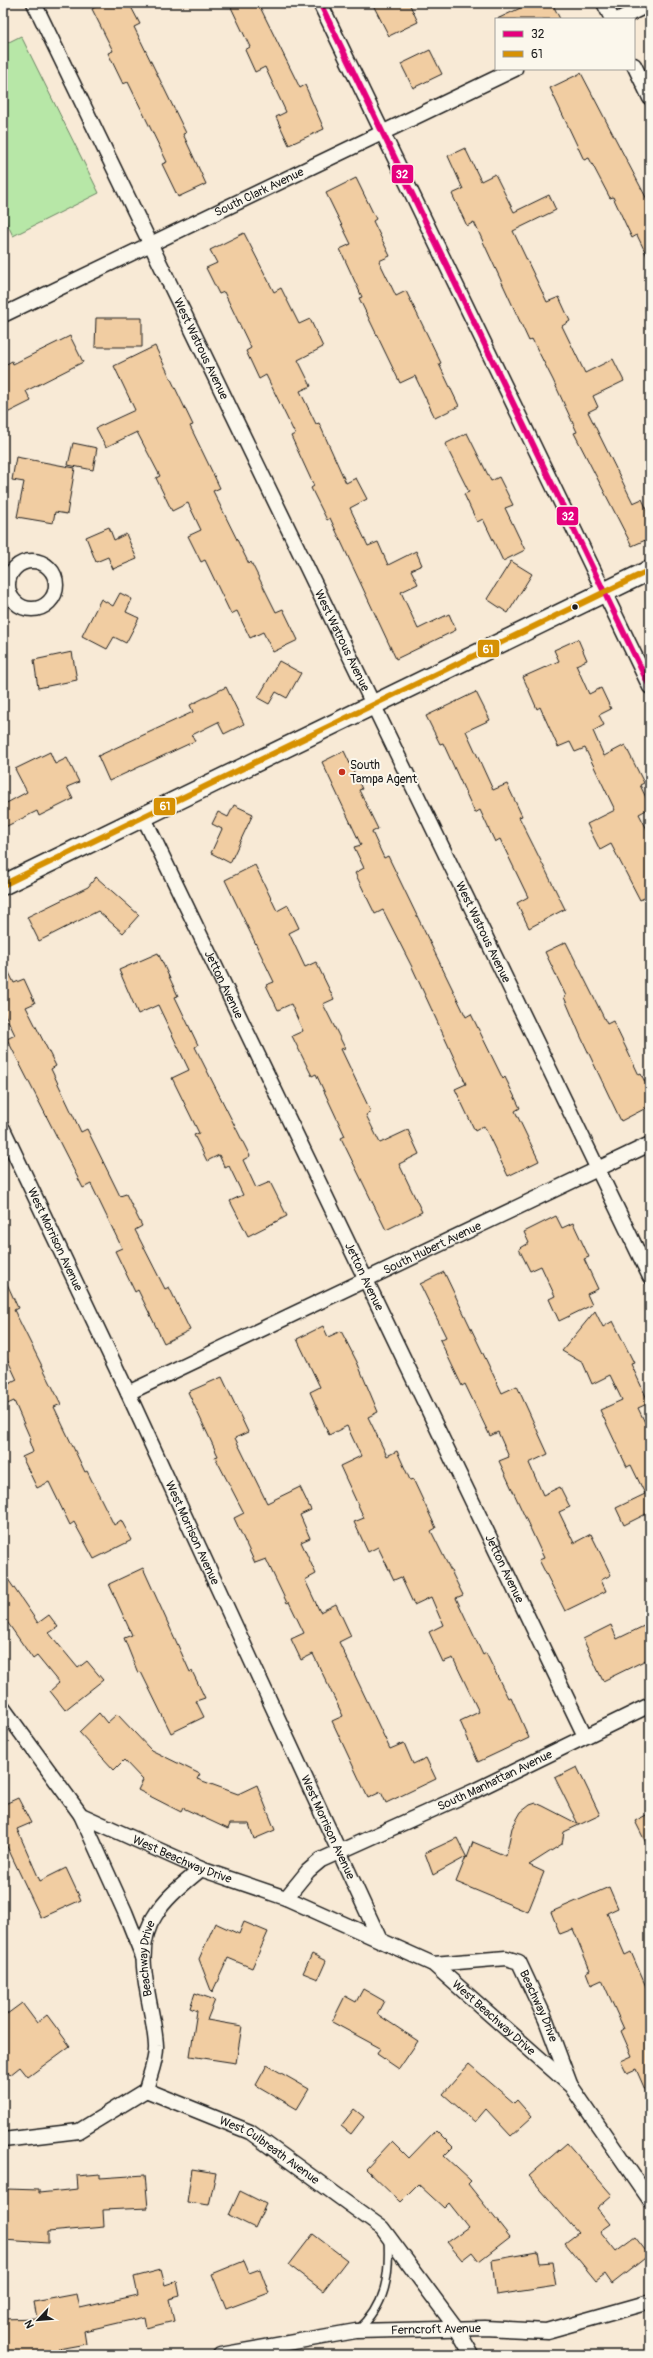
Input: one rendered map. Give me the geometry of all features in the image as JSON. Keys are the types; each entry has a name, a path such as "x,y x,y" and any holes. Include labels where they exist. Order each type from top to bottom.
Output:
{"street":[{"name":"West Watrous Avenue","path":"34,3 650,1277"},
{"path":"320,3 650,687"},
{"path":"604,3 612,18"},
{"path":"621,18 650,4"},
{"path":"635,67 650,98"},
{"name":"South Clark Avenue","path":"3,315 513,70"},
{"path":"3,885 650,570"},
{"name":"Jetton Avenue","path":"144,816 586,1736"},
{"name":"West Morrison Avenue","path":"3,1129 128,1393 379,1938"},
{"name":"South Hubert Avenue","path":"128,1393 650,1144"},
{"name":"South Manhattan Avenue","path":"339,1853 474,1791 650,1705"},
{"path":"3,1708 81,1815 125,1912 143,1958"},
{"name":"West Beachway Drive","path":"81,1815 201,1868 286,1898 379,1938 433,1964 571,2086 650,2200"},
{"path":"286,1898 321,1860 339,1853"},
{"name":"Beachway Drive","path":"146,2090 156,2047 143,1958 148,1930 155,1915 165,1901 201,1868"},
{"name":"Beachway Drive","path":"433,1964 506,1958 519,1962 546,2020 571,2086"},
{"path":"3,2140 78,2131 146,2090"},
{"name":"West Culbreath Avenue","path":"146,2090 250,2132 382,2228 457,2329 472,2355"},
{"name":"Ferncroft Avenue","path":"220,2355 356,2331 457,2329 547,2331 650,2302"}],"lane":[{"path":"356,2331 367,2321 380,2303 388,2274 386,2233"}],"green space":[{"path":"21,36 99,193 13,236 3,215 3,45"}],"building":[{"path":"103,3 129,3 140,24 134,27 186,133 183,134 206,184 178,197 162,164 167,162 128,82 123,84 108,53 113,51 92,9"},
{"path":"229,3 258,3 300,88 305,85 324,129 289,145 276,117 286,112 265,67 255,72 245,50 250,47"},
{"path":"372,3 409,3 418,22 389,36"},
{"path":"531,3 552,3 560,18 499,18"},
{"path":"430,50 442,74 413,88 401,64"},
{"path":"581,73 650,205 650,262 637,235 632,238 613,197 610,198 589,158 584,160 550,88"},
{"path":"465,148 481,181 495,174 514,212 549,195 556,210 513,231 547,302 559,297 570,321 562,326 585,373 613,359 624,381 593,396 598,407 588,412 633,503 642,499 650,516 650,538 632,546 574,433 577,432 553,380 532,339 529,341 474,222 467,226 452,194 463,189 448,156"},
{"path":"356,178 376,219 373,221 390,256 379,261 396,296 406,291 441,363 439,364 459,406 435,418 415,376 400,383 359,298 362,297 340,249 351,244 326,193"},
{"path":"244,233 274,292 281,288 299,324 310,319 323,347 298,360 311,386 300,391 316,424 319,423 346,483 356,478 367,499 350,508 368,546 378,542 388,565 416,551 422,565 411,570 418,584 401,592 418,629 449,614 456,630 396,659 330,518 327,520 311,488 314,486 291,436 295,434 266,375 259,379 246,351 251,348 224,292 219,294 206,268 217,263 210,250"},
{"path":"96,318 142,318 142,347 95,347"},
{"path":"70,336 83,362 26,391 31,401 3,415 3,366 12,361 13,364"},
{"path":"155,346 193,425 190,426 220,488 213,491 249,564 251,562 276,612 283,609 298,640 273,652 263,632 250,638 237,611 231,614 205,560 201,562 188,536 201,530 188,503 172,511 156,478 160,476 137,432 106,447 96,428 135,410 114,366"},
{"path":"467,433 491,481 499,477 513,505 505,508 525,550 503,561 483,519 477,522 464,494 469,492 445,444"},
{"path":"73,443 97,448 93,470 68,465"},
{"path":"16,457 75,468 67,514 55,512 53,523 17,517 24,482 12,480"},
{"path":"109,527 114,540 126,534 137,559 113,569 108,557 96,562 86,537"},
{"path":"511,561 532,574 508,613 487,599"},
{"path":"120,593 132,599 126,612 139,618 126,643 114,637 107,649 82,636 101,599 113,606"},
{"path":"578,639 587,660 576,665 589,694 601,688 611,709 599,715 604,725 593,731 604,756 625,745 644,783 640,785 650,806 650,808 639,814 650,835 650,895 640,900 611,844 600,850 587,824 615,810 585,748 575,752 570,742 558,747 540,707 537,709 523,677 559,661 554,650"},
{"path":"72,652 77,680 38,688 34,660"},
{"path":"279,661 301,673 287,698 276,692 269,704 258,698"},
{"path":"226,687 244,724 224,734 218,722 192,735 195,741 109,781 98,756 193,712 190,705"},
{"path":"476,692 490,720 466,731 493,790 507,784 522,816 519,817 565,909 529,928 517,903 528,897 500,839 495,842 480,810 475,813 443,743 440,744 426,716"},
{"path":"344,751 362,789 359,790 378,829 372,832 384,858 388,856 466,1017 471,1014 503,1079 505,1077 520,1108 515,1111 539,1161 508,1176 484,1126 475,1131 455,1089 466,1084 412,967 383,910 375,914 355,873 364,868 354,847 361,845 322,762"},
{"path":"50,752 55,764 67,758 79,782 67,787 73,799 39,816 37,811 3,828 3,805 27,792 15,769"},
{"path":"234,805 253,814 230,863 211,853 222,829 212,824 218,812 228,817"},
{"path":"255,865 277,911 288,905 299,928 289,933 305,967 316,962 334,999 323,1004 345,1048 341,1049 371,1112 366,1115 380,1143 408,1130 419,1154 399,1164 422,1212 386,1230 341,1138 345,1136 316,1074 312,1076 292,1036 303,1031 291,1004 278,1010 266,985 274,982 225,880"},
{"path":"96,877 139,915 123,933 98,911 39,941 27,917 88,887"},
{"path":"566,942 607,1024 613,1021 639,1075 641,1074 646,1084 650,1082 650,1106 621,1121 581,1037 564,997 566,996 545,952"},
{"path":"158,953 178,996 175,997 198,1045 195,1047 250,1156 243,1160 256,1188 270,1182 287,1216 248,1236 230,1201 243,1195 229,1166 225,1168 219,1155 207,1161 194,1135 199,1133 172,1078 189,1070 158,1005 138,1014 119,970"},
{"path":"3,960 14,983 24,979 35,1003 26,1007 56,1066 51,1069 81,1132 87,1129 120,1196 126,1194 142,1226 135,1230 165,1289 169,1287 190,1330 164,1343 138,1290 135,1292 115,1251 122,1248 91,1184 83,1188 7,1039 15,1035 3,1010"},
{"path":"556,1216 562,1228 573,1223 589,1257 584,1259 598,1289 587,1294 592,1305 559,1321 549,1299 555,1296 541,1266 530,1271 519,1249 529,1243 524,1232"},
{"path":"444,1272 502,1393 517,1386 548,1454 529,1463 543,1495 560,1487 570,1507 559,1512 574,1543 591,1534 611,1575 601,1580 606,1591 565,1611 539,1560 544,1558 499,1461 509,1457 498,1432 490,1436 465,1384 462,1386 440,1340 446,1337 420,1284"},
{"path":"3,1275 18,1308 14,1310 61,1404 54,1407 85,1472 87,1471 114,1525 121,1520 132,1540 94,1559 74,1522 70,1525 49,1482 37,1488 22,1457 33,1452 29,1441 31,1440 14,1401 3,1406 3,1387 17,1380 3,1350"},
{"path":"595,1311 603,1327 613,1321 634,1363 631,1364 649,1403 638,1408 650,1433 650,1512 624,1525 616,1508 645,1494 631,1465 627,1467 600,1410 622,1400 610,1375 592,1384 583,1363 562,1351"},
{"path":"323,1326 328,1337 341,1331 357,1362 378,1412 368,1417 387,1456 397,1451 410,1480 413,1479 436,1528 431,1531 463,1595 456,1598 483,1655 486,1653 508,1698 511,1697 529,1738 478,1762 460,1721 479,1712 453,1658 443,1662 429,1632 443,1625 431,1597 414,1605 401,1577 394,1580 378,1547 368,1552 354,1522 364,1518 340,1466 361,1456 347,1426 329,1435 310,1392 320,1387 297,1339"},
{"path":"222,1377 248,1432 235,1438 267,1503 300,1487 311,1510 300,1515 310,1538 301,1542 316,1574 305,1580 320,1612 336,1604 351,1636 339,1642 390,1749 404,1743 413,1764 426,1758 436,1779 386,1803 381,1792 368,1798 332,1721 343,1716 313,1654 301,1660 291,1639 304,1633 289,1602 287,1603 266,1559 255,1563 234,1518 244,1513 215,1457 218,1456 188,1392"},
{"path":"143,1568 190,1672 192,1671 205,1698 196,1701 204,1717 171,1733 141,1672 138,1673 124,1638 132,1635 109,1584"},
{"path":"3,1572 38,1623 49,1615 58,1627 49,1633 78,1668 87,1661 103,1680 65,1710 50,1691 59,1683 37,1656 33,1659 3,1616"},
{"path":"650,1623 650,1658 603,1681 583,1639 611,1625 617,1639"},
{"path":"99,1713 107,1723 117,1714 151,1750 200,1774 197,1779 238,1794 257,1785 275,1830 254,1839 249,1824 230,1824 228,1829 183,1808 181,1812 138,1790 143,1780 124,1760 114,1770 79,1732"},
{"path":"577,1767 600,1815 564,1832 562,1844 529,1865 544,1872 528,1912 456,1882 466,1857 433,1875 425,1853 457,1838 467,1858 473,1842 506,1856 512,1828 521,1812 530,1805 536,1803 578,1824 555,1778"},
{"path":"3,1798 5,1804 18,1798 31,1823 17,1829 40,1881 66,1868 81,1900 41,1918 3,1838"},
{"path":"650,1813 650,1851 635,1821"},
{"path":"609,1887 618,1908 607,1913 625,1955 631,1952 650,1996 650,2101 636,2069 627,2073 621,2061 632,2056 621,2031 624,2029 602,1980 591,1985 586,1972 590,1970 573,1929 560,1934 551,1912"},
{"path":"244,1922 268,1932 252,1968 228,1958 212,1993 199,1959 215,1923 239,1934"},
{"path":"312,1954 326,1961 318,1979 303,1973"},
{"path":"363,1989 384,2001 377,2014 418,2041 399,2069 377,2054 380,2048 332,2022 345,1996 356,2002"},
{"path":"195,1993 215,2000 207,2020 242,2026 236,2063 190,2056 197,2011 190,2008"},
{"path":"22,2003 37,2023 47,2015 70,2046 28,2077 20,2067 10,2075 3,2066 3,2017"},
{"path":"469,2064 514,2103 517,2100 532,2117 511,2136 486,2109 475,2122 443,2094"},
{"path":"267,2065 309,2089 297,2109 256,2085"},
{"path":"354,2109 364,2117 351,2134 341,2126"},
{"path":"436,2130 453,2147 444,2156 471,2181 468,2184 510,2237 479,2261 472,2252 462,2260 447,2242 468,2227 449,2203 444,2208 418,2184 400,2202 366,2169 392,2141 409,2158"},
{"path":"567,2143 612,2195 597,2208 610,2224 600,2231 616,2251 635,2237 649,2255 612,2284 605,2274 596,2281 565,2243 578,2233 529,2176"},
{"path":"192,2169 216,2173 209,2205 187,2202"},
{"path":"100,2174 100,2178 145,2175 148,2208 103,2210 104,2227 48,2232 48,2243 3,2240 6,2189 39,2190 39,2193 78,2189 77,2176"},
{"path":"240,2191 266,2204 255,2228 229,2215"},
{"path":"313,2234 347,2260 323,2291 289,2265"},
{"path":"538,2252 540,2263 552,2262 556,2286 496,2295 492,2260"},
{"path":"244,2261 249,2273 260,2269 269,2293 226,2309 212,2274"},
{"path":"161,2270 165,2285 177,2281 180,2296 169,2299 174,2321 146,2328 144,2317 84,2331 86,2344 58,2349 59,2355 3,2355 3,2319 37,2318 34,2302 77,2294 80,2308 138,2295 134,2277"}],"transit line":[{"name":"32","path":"320,3 650,687"},
{"name":"61","path":"3,885 650,570"}],"place":[{"name":"South Tampa Agent","path":"342,772"}]}
